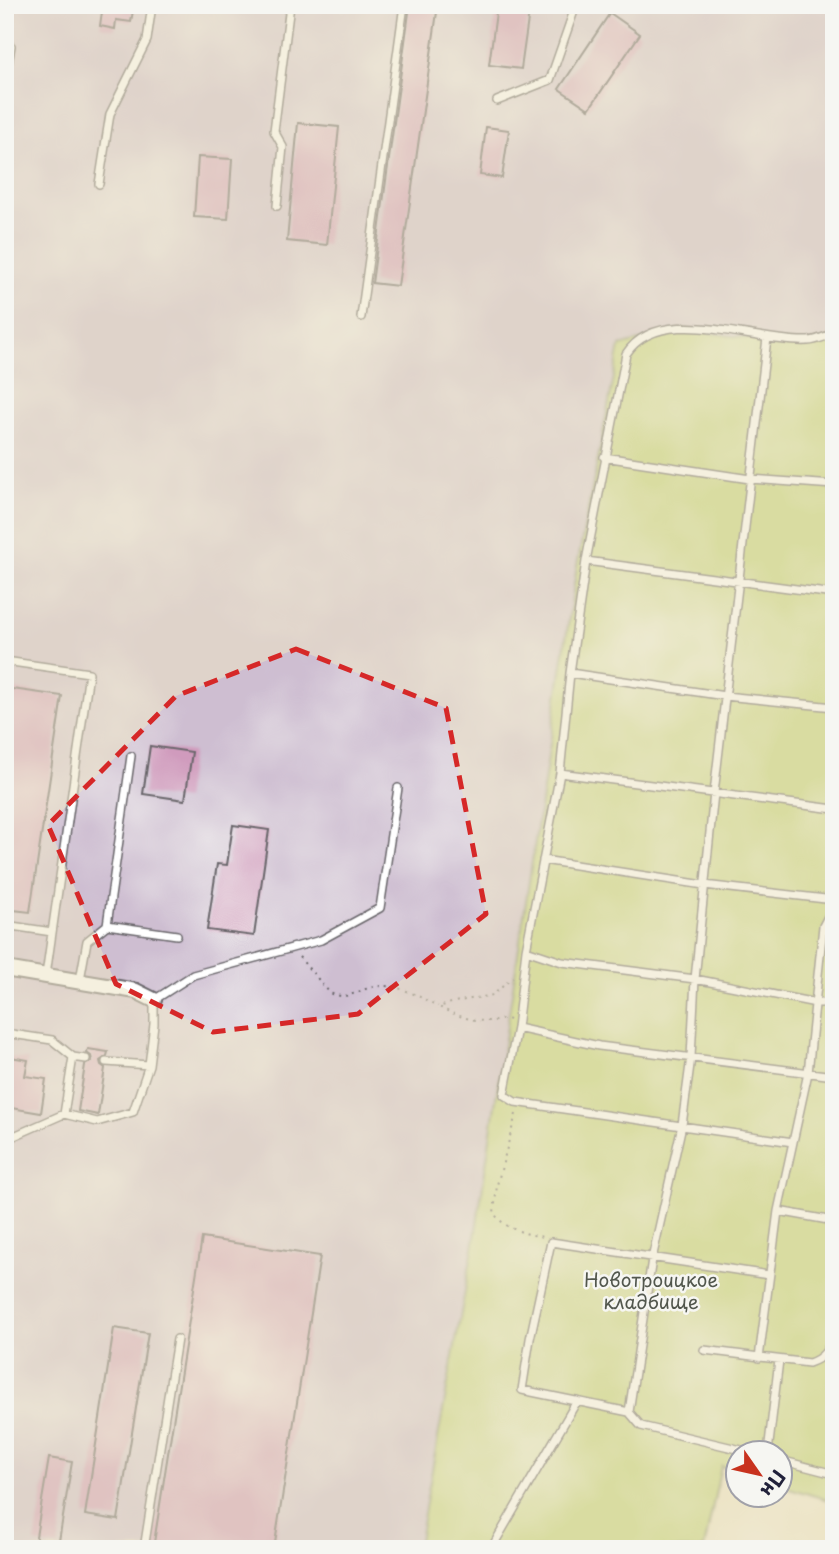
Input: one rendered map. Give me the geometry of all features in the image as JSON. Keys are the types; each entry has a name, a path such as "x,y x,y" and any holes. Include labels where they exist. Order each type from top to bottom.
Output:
{"street":[{"path":"5,969 136,991 154,1000"}],"lane":[{"path":"99,184 110,114 147,40 152,5"},
{"path":"277,205 283,147 274,131 290,5"},
{"path":"361,317 404,5"},
{"path":"497,101 550,80 576,5"},
{"path":"5,82 11,46"},
{"path":"793,1142 518,1103 504,1095 517,1028 526,950 560,773 570,673 586,561 626,354 632,345 644,336 676,327 809,341 834,333"},
{"path":"629,1412 652,1259 682,1125 691,1057 704,885 767,338"},
{"path":"604,457 750,479 834,485"},
{"path":"586,561 834,594"},
{"path":"5,661 89,673 46,975"},
{"path":"570,673 725,696 834,707"},
{"path":"80,980 87,941 107,925 131,756"},
{"path":"560,773 834,809"},
{"path":"5,1140 64,1114 97,1122 133,1112 149,1065 154,1000 193,975 321,940 380,908 398,788"},
{"path":"543,860 834,903 823,926 808,1073 778,1211 759,1358"},
{"path":"5,925 52,932"},
{"path":"107,925 177,935"},
{"path":"526,950 562,962 695,979 816,1003 834,1003"},
{"path":"517,1028 599,1046 834,1076"},
{"path":"5,1033 51,1040 73,1057 86,1059"},
{"path":"64,1114 73,1057"},
{"path":"106,1062 149,1065"},
{"path":"778,1211 834,1221"},
{"path":"724,1446 641,1426 629,1412 522,1390 551,1242 769,1275"},
{"path":"704,1350 809,1363 821,1359 834,1334"},
{"path":"144,1549 177,1339"},
{"path":"770,1438 779,1360"},
{"path":"491,1549 578,1401"},
{"path":"794,1464 834,1474"}],"path":[{"path":"289,950 305,962 330,993 337,996 346,997 373,987 390,987 406,990 460,1016 495,1022 505,1018 517,1028"},
{"path":"439,1007 493,995 524,966"},
{"path":"518,1103 497,1185 494,1213 496,1218 520,1233 550,1238 551,1242"}],"highlighted area":[{"path":"296,649 446,708 486,914 358,1014 213,1032 116,984 48,825 176,696"}],"shaded area":[{"path":"5,5 834,5 832,338 815,343 769,341 683,329 619,347 577,566 475,1237 419,1546 440,1549 5,1549"}],"green space":[{"name":"Новотроицкое кладбище","path":"834,323 834,1502 794,1489 794,1438 724,1438 724,1467 721,1466 704,1549 440,1549 418,1546 475,1237 577,566 620,346 683,329 769,341 815,343 832,338"}],"building":[{"path":"103,5 134,5 131,22 116,20 115,29 100,26"},
{"path":"410,5 438,5 398,286 372,283"},
{"path":"497,5 530,5 521,69 489,65"},
{"path":"610,13 640,34 589,109 559,89"},
{"path":"298,123 339,127 327,245 287,241"},
{"path":"486,127 509,130 502,178 480,175"},
{"path":"198,157 232,159 228,219 194,217"},
{"path":"5,688 62,696 30,912 5,909"},
{"path":"150,746 192,752 185,800 143,794"},
{"path":"233,825 269,830 254,936 207,930 217,864 227,865"},
{"path":"88,1049 108,1052 100,1061 105,1068 98,1115 78,1111 85,1065 92,1061 87,1053"},
{"path":"5,1056 28,1060 25,1076 46,1079 41,1113 5,1107"},
{"path":"202,1238 320,1256 274,1549 153,1549"},
{"path":"114,1328 148,1333 118,1520 85,1515"},
{"path":"49,1458 72,1462 58,1547 35,1543"}]}
